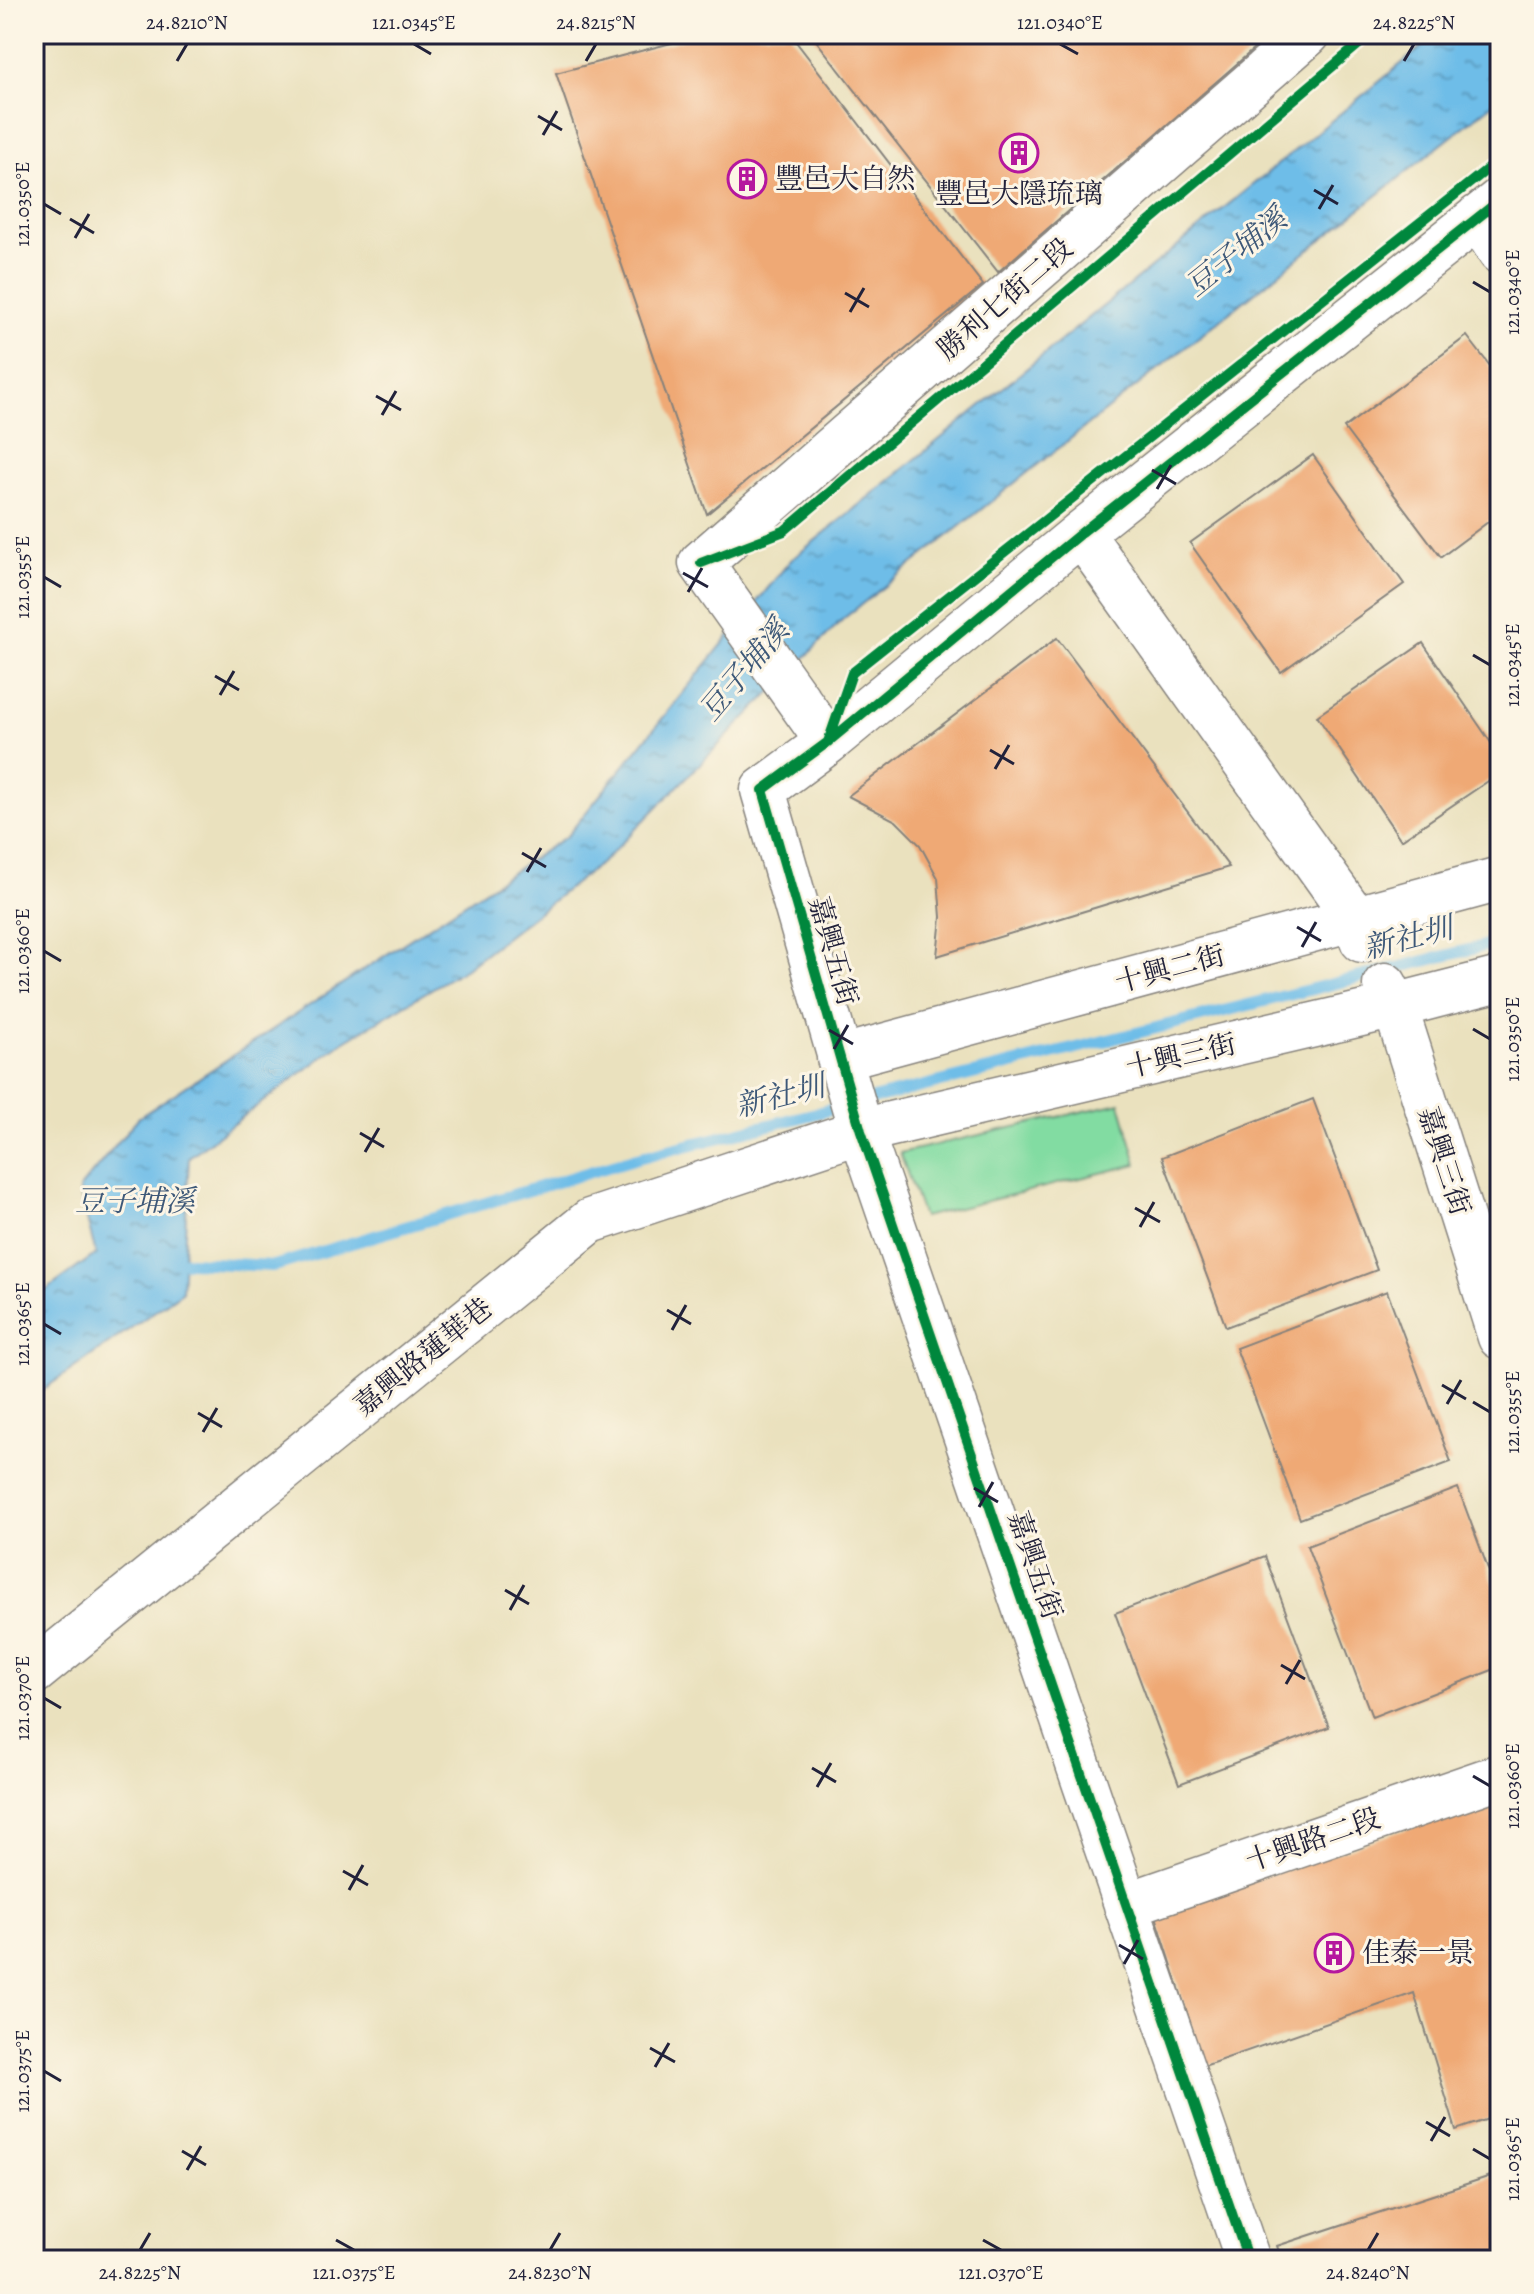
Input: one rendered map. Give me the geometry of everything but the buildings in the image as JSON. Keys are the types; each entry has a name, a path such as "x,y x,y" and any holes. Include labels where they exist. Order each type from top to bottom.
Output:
{"street":[{"name":"勝利七街二段","path":"828,742 701,563 1308,34"},
{"path":"828,742 1081,533 1493,223"},
{"path":"1081,533 1359,930"},
{"name":"嘉興五街","path":"828,742 763,790 860,1126 1248,2260"},
{"name":"十興二街","path":"841,1065 1359,930 1500,879"},
{"name":"十興三街","path":"860,1126 1390,996 1500,979"},
{"name":"嘉興三街","path":"1390,996 1500,1337"},
{"name":"嘉興路蓮華巷","path":"34,1672 590,1221 860,1126"},
{"name":"十興路二段","path":"1126,1905 1500,1776"}],"green space":[{"path":"1120,1103 1137,1164 923,1217 900,1153"}],"water":[{"name":"豆子埔溪","path":"1438,34 1500,34 1500,98 843,619 605,860 466,968 340,1044 189,1157 182,1292 34,1396 34,1299 96,1254 79,1189 138,1118 567,836 790,561"}],"waterway":[{"name":"新社圳","path":"169,1261 274,1266 637,1158 1500,942"}],"cycle path":[{"path":"701,563 784,531 1371,34"},
{"path":"828,742 852,673 1500,159"},
{"path":"1248,2260 861,1131 763,790 828,742 1081,533 1500,200"}],"place":[{"name":"豐邑大隱琉璃","path":"1019,153"},
{"name":"豐邑大自然","path":"747,179"},
{"name":"佳泰一景","path":"1334,1953"}]}
